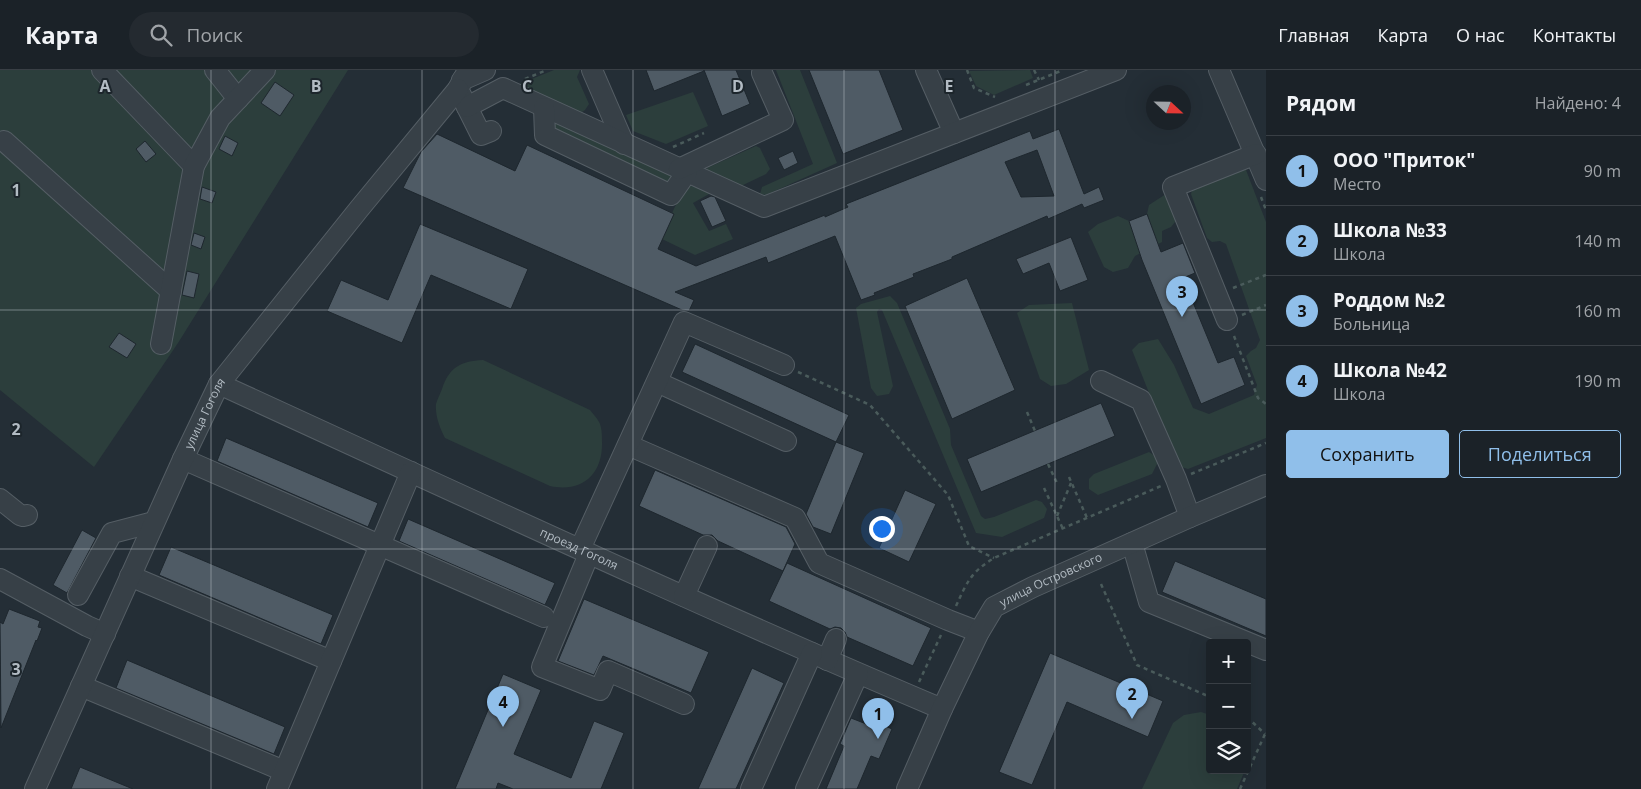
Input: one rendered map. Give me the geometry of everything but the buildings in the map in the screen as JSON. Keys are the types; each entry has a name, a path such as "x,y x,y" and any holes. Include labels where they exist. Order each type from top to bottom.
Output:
{"street":[{"path":"102,70 194,166"},
{"path":"215,70 238,99"},
{"path":"161,344 194,166 220,118 265,70"},
{"path":"485,70 463,80 467,106 481,135 491,130"},
{"path":"592,70 624,144"},
{"path":"926,70 954,133"},
{"path":"467,106 502,88 764,207 954,133 1089,75 1116,70"},
{"path":"1219,70 1266,180"},
{"path":"544,108 545,135 671,195 683,170 783,120 762,73"},
{"name":"улица Гоголя","path":"36,789 154,522 219,384 463,80"},
{"path":"4,141 171,291"},
{"path":"1227,320 1173,186 1256,154"},
{"path":"684,704 608,671 600,690 542,667 628,445 684,322 784,365"},
{"path":"1101,380 1141,400 1190,517"},
{"path":"657,382 786,441"},
{"name":"проезд Гоголя","path":"219,384 585,552 819,657 942,709"},
{"path":"628,445 795,518 819,563 979,632"},
{"path":"183,459 544,617"},
{"path":"81,686 281,780 411,472"},
{"name":"улица Островского","path":"907,789 942,709 979,632 994,607 1033,587 1266,485"},
{"path":"0,499 20,515 26,515"},
{"path":"78,595 112,533 154,522"},
{"path":"1132,543 1150,602 1266,650"},
{"path":"684,596 707,546"},
{"path":"130,576 331,661"},
{"path":"0,579 105,634"},
{"path":"751,789 819,657 836,639"},
{"path":"806,789 858,674"}],"path":[{"path":"966,70 974,88 994,98 1003,94"},
{"path":"1034,70 1039,80"},
{"path":"1021,87 1063,70"},
{"path":"666,150 704,133"},
{"path":"1217,294 1266,275"},
{"path":"1266,305 1227,320 1258,398 1266,404"},
{"path":"784,365 870,406 948,495 969,546 994,558 1266,443"},
{"path":"1027,412 1035,430"},
{"path":"1048,464 1057,483"},
{"path":"1069,477 1087,518"},
{"path":"1057,516 1071,482"},
{"path":"1044,488 1062,529"},
{"path":"1101,584 1137,664 1206,695"},
{"path":"1240,789 1265,735 1251,721"}],"shaded area":[{"path":"0,70 348,70 178,343 94,467 0,390"},
{"path":"554,70 580,70 577,77 589,104 579,114 517,85"},
{"path":"776,70 800,70 837,163 766,195 760,194 762,187 813,164"},
{"path":"1030,70 1033,78 994,95 976,86 969,71"},
{"path":"693,92 708,126 666,144 633,131 626,115"},
{"path":"555,121 675,176 671,184 555,135 551,126"},
{"path":"756,146 760,148 770,169 766,174 741,186 707,172 707,168"},
{"path":"1237,168 1246,170 1266,222 1266,438 1188,469 1178,466 1132,350 1139,343 1158,339 1174,365 1193,408 1209,414 1254,395 1257,385 1246,356 1256,348 1260,340 1226,244 1220,241 1212,242 1207,238 1191,194 1193,187"},
{"path":"691,186 707,189 709,194 693,203 709,231 726,224 733,239 695,255 662,239 677,202 681,195"},
{"path":"1166,194 1178,218 1171,227 1162,231 1162,242 1135,256 1128,268 1113,272 1104,267 1088,232 1098,224 1118,216 1129,221 1138,245 1156,238 1147,214 1149,205"},
{"path":"890,296 897,303 950,429 951,445 981,516 985,519 994,517 1036,500 1042,502 1047,509 1044,518 1002,537 976,533 882,310 879,309 877,312 893,386 889,394 877,396 871,388 856,308 861,304"},
{"path":"1072,303 1089,370 1066,384 1051,386 1040,379 1017,313 1029,305"},
{"path":"483,360 590,410 600,424 602,442 599,463 588,479 572,487 550,486 445,438 438,422 436,402 445,382 456,367 468,362"},
{"path":"1149,452 1155,456 1158,462 1152,474 1098,495 1089,489 1089,479 1094,474"},
{"path":"1201,712 1206,714 1206,774 1243,774 1237,789 1142,789 1173,723 1184,715"}],"place":[{"name":"Роддом №2","path":"1182,317"},
{"name":"Школа №33","path":"1132,719"},
{"name":"Школа №42","path":"503,727"},
{"name":"ООО \"Приток\"","path":"878,739"}]}
